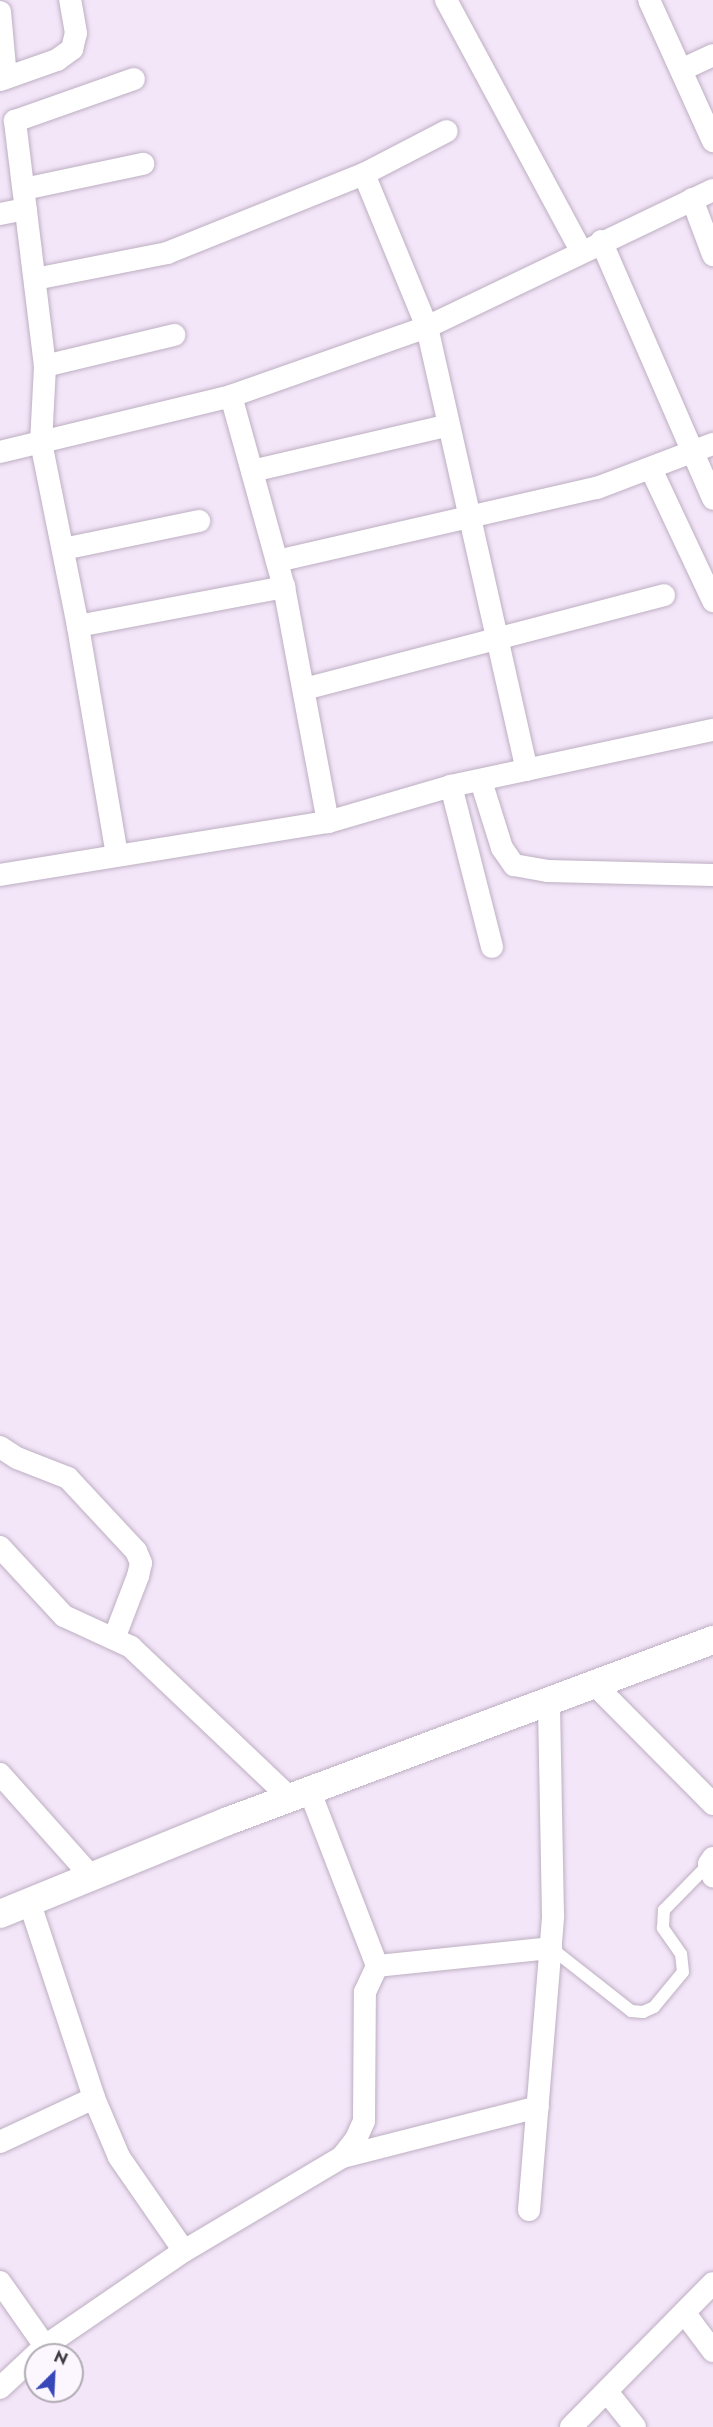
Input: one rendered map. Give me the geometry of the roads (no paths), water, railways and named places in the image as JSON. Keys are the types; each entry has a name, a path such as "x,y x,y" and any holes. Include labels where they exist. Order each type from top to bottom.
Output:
{"street":[{"path":"0,12 3,79 57,60 72,50 76,33 70,0"},
{"path":"446,0 581,251"},
{"path":"649,0 713,141"},
{"path":"681,70 713,55"},
{"path":"117,855 78,626 41,443 45,366 15,121 134,79"},
{"path":"35,279 167,253 364,174 447,131"},
{"path":"0,214 25,199 143,164"},
{"path":"364,174 427,327 527,771"},
{"path":"0,452 231,396 427,327 601,241 713,190"},
{"path":"692,199 713,255"},
{"path":"601,241 713,499"},
{"path":"45,366 174,334"},
{"path":"231,396 284,587 328,822"},
{"path":"252,471 449,425"},
{"path":"277,561 470,515 597,488 692,454 713,444"},
{"path":"651,469 713,601"},
{"path":"63,549 199,521"},
{"path":"78,626 284,587"},
{"path":"304,689 664,595"},
{"path":"0,875 328,822 451,786 713,730"},
{"path":"481,781 502,848 514,865 548,871 713,874"},
{"path":"451,786 492,947"},
{"path":"0,1447 17,1458 68,1478 136,1551 141,1563 138,1576 115,1636"},
{"path":"0,1547 64,1616 81,1626 115,1636 131,1647 300,1795 377,1966 366,1992 364,2121 356,2139 342,2157"},
{"path":"0,1914 90,1875 549,1698 594,1684 713,1640"},
{"path":"594,1684 713,1804"},
{"path":"529,2210 551,1948 549,1698"},
{"path":"0,1774 90,1875"},
{"path":"29,1901 94,2098 123,2164 184,2251"},
{"path":"377,1966 551,1948"},
{"path":"0,2142 94,2098"},
{"path":"49,2343 184,2251 342,2157 538,2107"},
{"path":"0,2282 43,2343"},
{"path":"571,2427 686,2315 713,2283"},
{"path":"686,2315 713,2351"},
{"path":"0,2388 24,2366"},
{"path":"608,2393 635,2427"}],"lane":[{"path":"551,1948 632,2011 654,2007 683,1972 681,1954 663,1928 664,1910 712,1866"}]}
